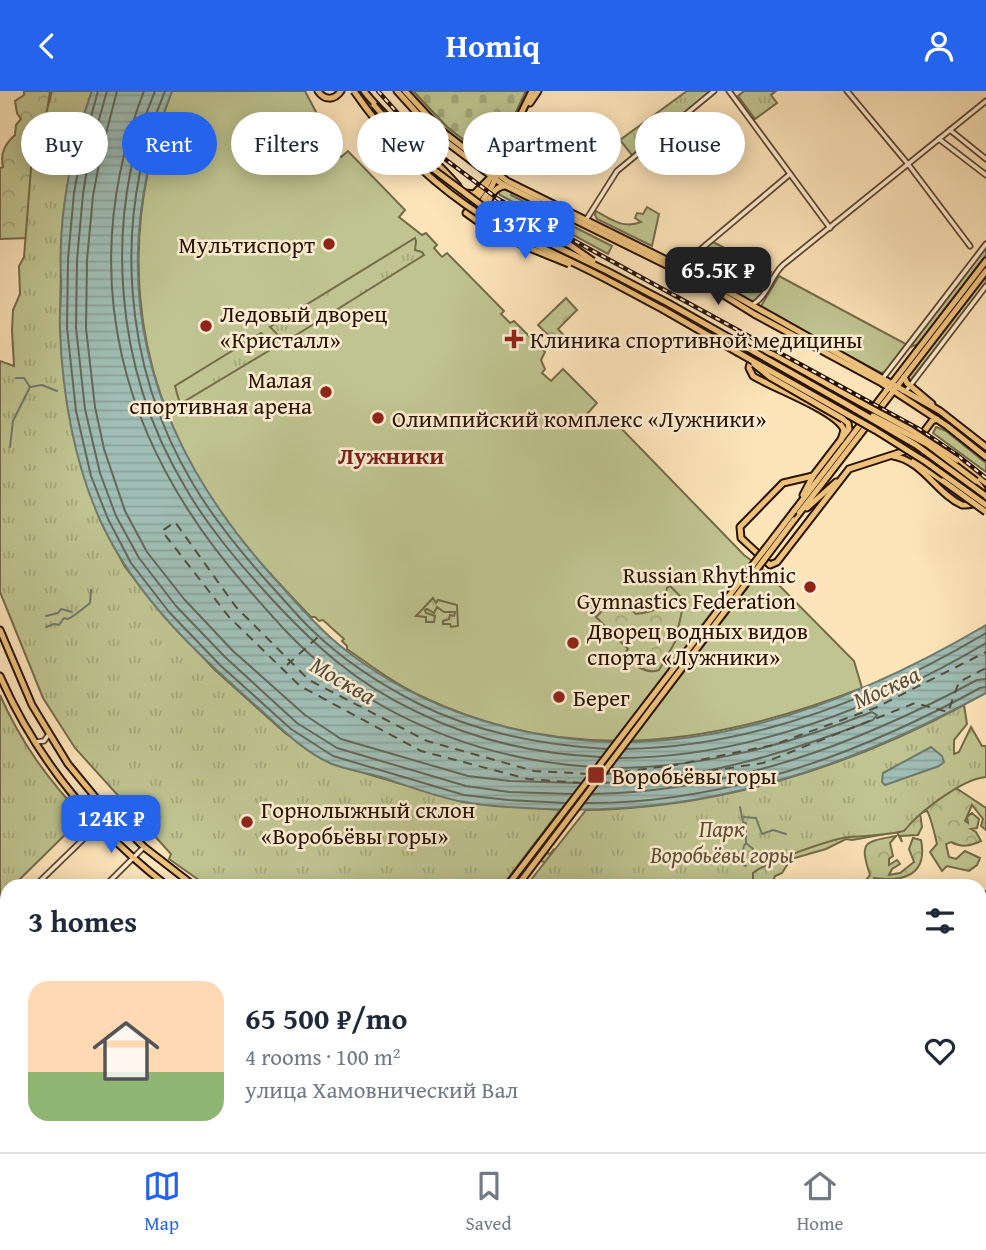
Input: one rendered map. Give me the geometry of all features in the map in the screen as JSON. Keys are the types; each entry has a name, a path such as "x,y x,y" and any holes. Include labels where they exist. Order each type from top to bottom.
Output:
{"main road":[{"path":"317,91 330,99 341,91"},
{"path":"354,91 383,130 447,190 485,217 522,239 584,268 875,430 986,505"},
{"path":"364,91 417,154 469,198 526,232 607,271 846,404 916,445 986,496"},
{"path":"397,91 436,134 509,187 732,295 758,312 883,378 986,457"},
{"path":"405,91 442,131 493,176 618,238"},
{"path":"468,215 485,197 532,91"},
{"path":"468,215 493,176 538,91"},
{"path":"374,105 398,125 466,193 475,193 493,176"},
{"path":"490,209 488,202 497,188 509,187"},
{"path":"485,197 486,205 490,209 572,246 607,271"},
{"path":"468,215 550,258 584,268"},
{"path":"522,879 794,520 986,261"},
{"path":"513,879 795,509 859,427 904,377 986,271"},
{"path":"710,284 893,387 908,388 986,447"},
{"path":"842,438 844,430 839,422 753,376 749,368 752,356 760,351 773,354 936,445 986,483"},
{"path":"737,352 770,377 849,425 813,476 795,509"},
{"path":"904,377 908,388 940,411"},
{"path":"846,404 927,444 976,481 982,489 980,497 973,504 962,505 918,468 902,458 890,456"},
{"path":"902,452 923,428 930,414 930,406"},
{"path":"813,476 783,483 740,527 741,538 768,564 775,564 851,467 902,452 916,444 932,421 937,419"},
{"path":"842,438 859,427"},
{"path":"902,452 986,512"},
{"path":"794,520 841,478"},
{"path":"0,630 32,705 81,782 144,847 185,879"},
{"path":"0,676 33,741 59,780 133,859 158,879"}],"street":[{"path":"586,220 617,171 714,91"},
{"path":"729,91 830,228"},
{"path":"847,91 970,246"},
{"path":"758,312 761,298 778,270 986,101"},
{"path":"950,130 986,159"},
{"path":"939,139 986,175"},
{"path":"732,295 713,278 687,262 790,174"},
{"path":"883,378 977,252 986,244"},
{"path":"908,388 986,286"},
{"path":"749,305 761,298"},
{"path":"904,352 924,342"},
{"path":"33,741 41,743 47,740 49,734"},
{"path":"38,749 45,741 53,741"},
{"path":"42,879 98,824 106,819 117,819"},
{"path":"112,879 144,847"}],"green space":[{"path":"24,91 50,91 47,112 21,112 21,119 15,101 24,95"},
{"path":"52,91 92,91 85,112 46,112"},
{"name":"Олимпийский комплекс «Лужники»","path":"172,91 305,91 316,112 231,112 231,175 343,175 343,155 348,151 357,160 357,175 371,175 405,210 399,217 422,235 426,233 437,245 434,248 442,257 447,253 504,311 501,314 510,323 514,321 545,352 541,360 545,369 542,373 551,381 563,369 597,403 586,415 594,423 596,421 605,425 613,421 617,424 744,555 764,570 854,661 862,688 807,708 698,734 643,740 588,740 533,733 478,719 413,692 347,649 342,641 344,639 323,620 311,617 230,526 207,492 181,444 161,395 147,345 140,295 139,245 148,175 217,175 217,112 165,112"},
{"path":"408,91 413,91 433,112 428,112"},
{"path":"413,91 526,91 516,112 463,112 463,139 449,129 449,112 433,112"},
{"path":"526,91 529,91 519,112 517,112"},
{"path":"687,91 712,91 686,112 658,112"},
{"path":"744,91 776,91 771,95 777,103 755,119 738,96"},
{"path":"21,119 21,175 39,175 30,238 0,239 0,168 3,167 4,149 15,135 16,125"},
{"path":"449,129 463,140 463,143 449,132"},
{"path":"635,129 635,153 632,155 621,139"},
{"path":"30,175 70,175 61,259 60,329 69,412 85,478 101,522 125,567 164,616 215,670 285,733 330,763 463,802 560,810 508,879 197,879 169,859 171,854 75,748 43,698 0,592 0,361 14,366 13,310 20,294 19,266 24,257"},
{"path":"503,189 612,246 608,254 500,195 498,192"},
{"path":"647,207 659,214 652,246 597,219 595,215 596,211 618,223 629,225 641,222 635,218 637,213 643,214"},
{"path":"415,238 415,250 424,255 285,342 270,327"},
{"path":"713,242 771,272 761,296 753,303 731,291 693,263 695,256"},
{"path":"986,247 986,255 919,344 910,347"},
{"path":"986,275 986,284 909,382 907,378"},
{"path":"779,276 906,345 887,371 881,373 763,310 761,306"},
{"path":"566,298 577,310 558,329 568,340 561,348 538,325"},
{"path":"261,333 275,347 180,404 175,386"},
{"path":"936,427 946,431 986,463 986,472 933,433"},
{"path":"670,586 686,602 675,642 659,670 645,670 623,655 628,649 596,617 616,597 636,614 653,610 664,601"},
{"path":"433,598 436,603 438,600 457,605 458,626 443,624 450,615 454,616 455,612 444,612 437,607 434,613 425,610 435,616 434,622 426,622 426,617 416,616"},
{"path":"0,695 36,760 83,817 20,879 0,879"},
{"name":"Парк Воробьёвы горы","path":"964,705 967,724 954,740 954,754 959,752 971,727 982,746 986,746 986,777 953,790 904,831 849,837 814,846 760,868 753,873 753,879 532,879 586,810 636,807 734,792 829,765 920,727"},
{"path":"950,784 986,808 986,830 981,826 983,819 972,805 965,821 968,823 967,817 972,813 979,819 977,828 971,829 981,841 966,846 951,842 946,844 949,857 956,859 965,851 980,858 977,865 969,871 947,866 942,871 930,852 937,844 927,811 920,813 922,827 918,835 900,836 902,842 897,832 846,839 826,849 791,859 782,873 774,879 596,879 541,861 537,857 541,848 548,850 547,853 550,854 554,849 557,851"},
{"path":"896,836 890,843 893,856 889,859 889,865 897,860 900,864 892,869 889,875 900,873 914,862 909,849 913,838 921,840 921,861 917,868 911,874 895,879 867,879 870,875 865,849 877,840"}],"water":[{"name":"Москва","path":"92,91 172,91 166,112 122,112 122,175 148,175 140,224 139,288 147,349 165,409 193,467 229,523 313,620 365,665 425,699 490,723 558,737 593,741 645,741 697,736 798,712 895,673 986,625 986,693 882,744 828,765 719,795 662,804 605,809 545,809 474,804 338,766 312,753 286,733 193,648 151,601 115,550 83,476 63,378 60,323 62,231 69,175 108,175 108,112 85,112"},
{"path":"931,747 942,756 944,762 939,766 885,785 882,782 883,773"}],"waterway":[{"path":"16,378 24,378 30,387 42,385 57,391"},
{"path":"10,447 13,421 30,387"},
{"path":"46,627 59,625 64,618 70,618 90,603 91,590"},
{"path":"46,616 58,613 61,609 72,612"},
{"path":"740,807 743,822 746,823 746,843 753,849 752,854 756,860"},
{"path":"743,817 756,818 762,834 773,830 786,834"},
{"path":"745,844 743,865 746,866"}],"ferry route":[{"path":"582,783 528,779 421,751 300,686 229,617 162,531 175,522 236,607 309,680 427,741 534,771 590,774"},
{"path":"287,665 318,637"},
{"path":"606,774 675,765 773,745 875,708 986,652"},
{"path":"598,783 677,776 763,763 915,703 948,712 959,682 986,668"}],"railway":[{"path":"378,91 425,144 498,199 919,429 986,478"}],"place":[{"name":"Мультиспорт","path":"329,244"},
{"name":"Ледовый дворец «Кристалл»","path":"206,326"},
{"name":"Клиника спортивной медицины","path":"514,339"},
{"name":"Малая спортивная арена","path":"326,392"},
{"name":"Олимпийский комплекс «Лужники»","path":"378,418"},
{"name":"Russian Rhythmic Gymnastics Federation","path":"810,587"},
{"name":"Дворец водных видов спорта «Лужники»","path":"573,643"},
{"name":"Берег","path":"559,697"},
{"name":"Воробьёвы горы","path":"596,775"},
{"name":"Горнолыжный склон «Воробьёвы горы»","path":"247,822"}],"district":[{"name":"Лужники","path":"391,455"}]}
